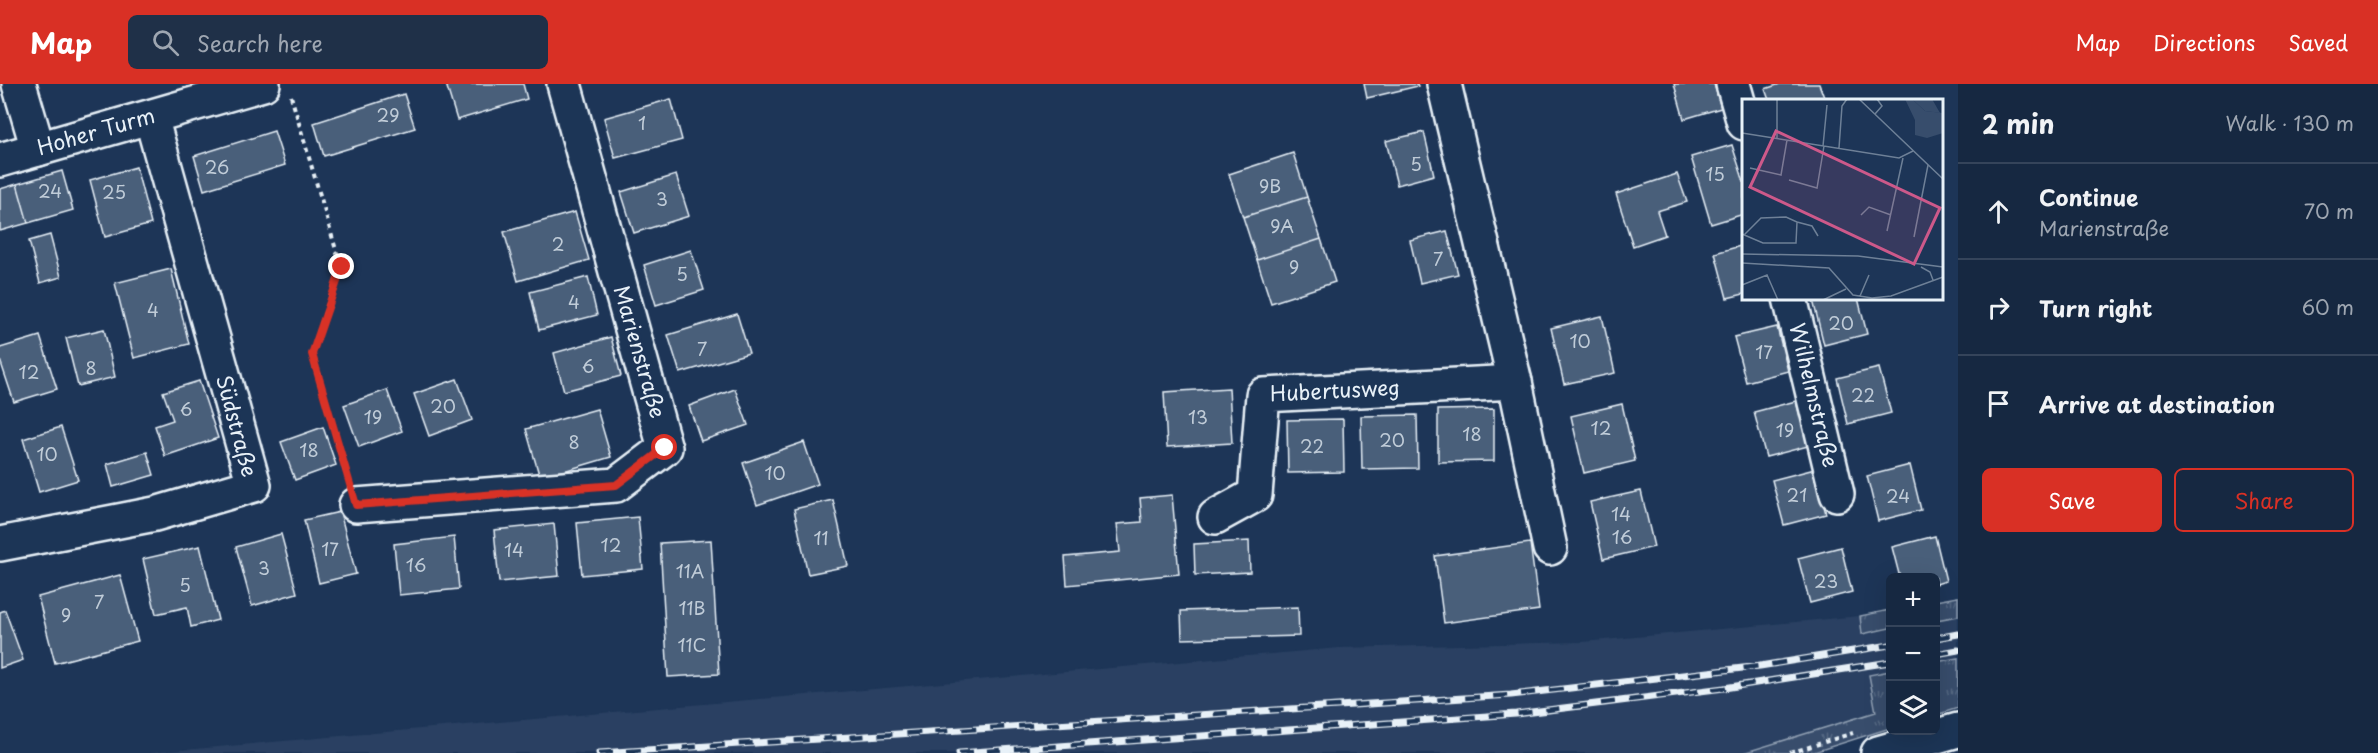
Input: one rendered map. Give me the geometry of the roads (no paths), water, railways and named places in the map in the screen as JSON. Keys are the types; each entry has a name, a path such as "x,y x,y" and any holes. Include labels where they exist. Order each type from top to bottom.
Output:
{"main road":[{"path":"19,84 38,148"},
{"name":"Marienstraße","path":"356,505 616,485 665,448 564,84"},
{"path":"1444,84 1515,382 1550,548"},
{"path":"1733,84 1742,119"},
{"name":"Hoher Turm","path":"0,160 151,117 277,90"},
{"name":"Südstraße","path":"0,544 155,514 254,485 151,117"},
{"name":"Wilhelmstraße","path":"1790,300 1837,494"},
{"name":"Hubertusweg","path":"1215,517 1255,495 1263,395 1515,382"},
{"path":"1868,742 1958,730"}],"railway":[{"path":"1940,637 1958,634"},
{"path":"599,753 1511,695 1760,666 1886,646"},
{"path":"1940,653 1958,650"},
{"path":"959,753 1516,714 1724,688 1886,663"}]}
